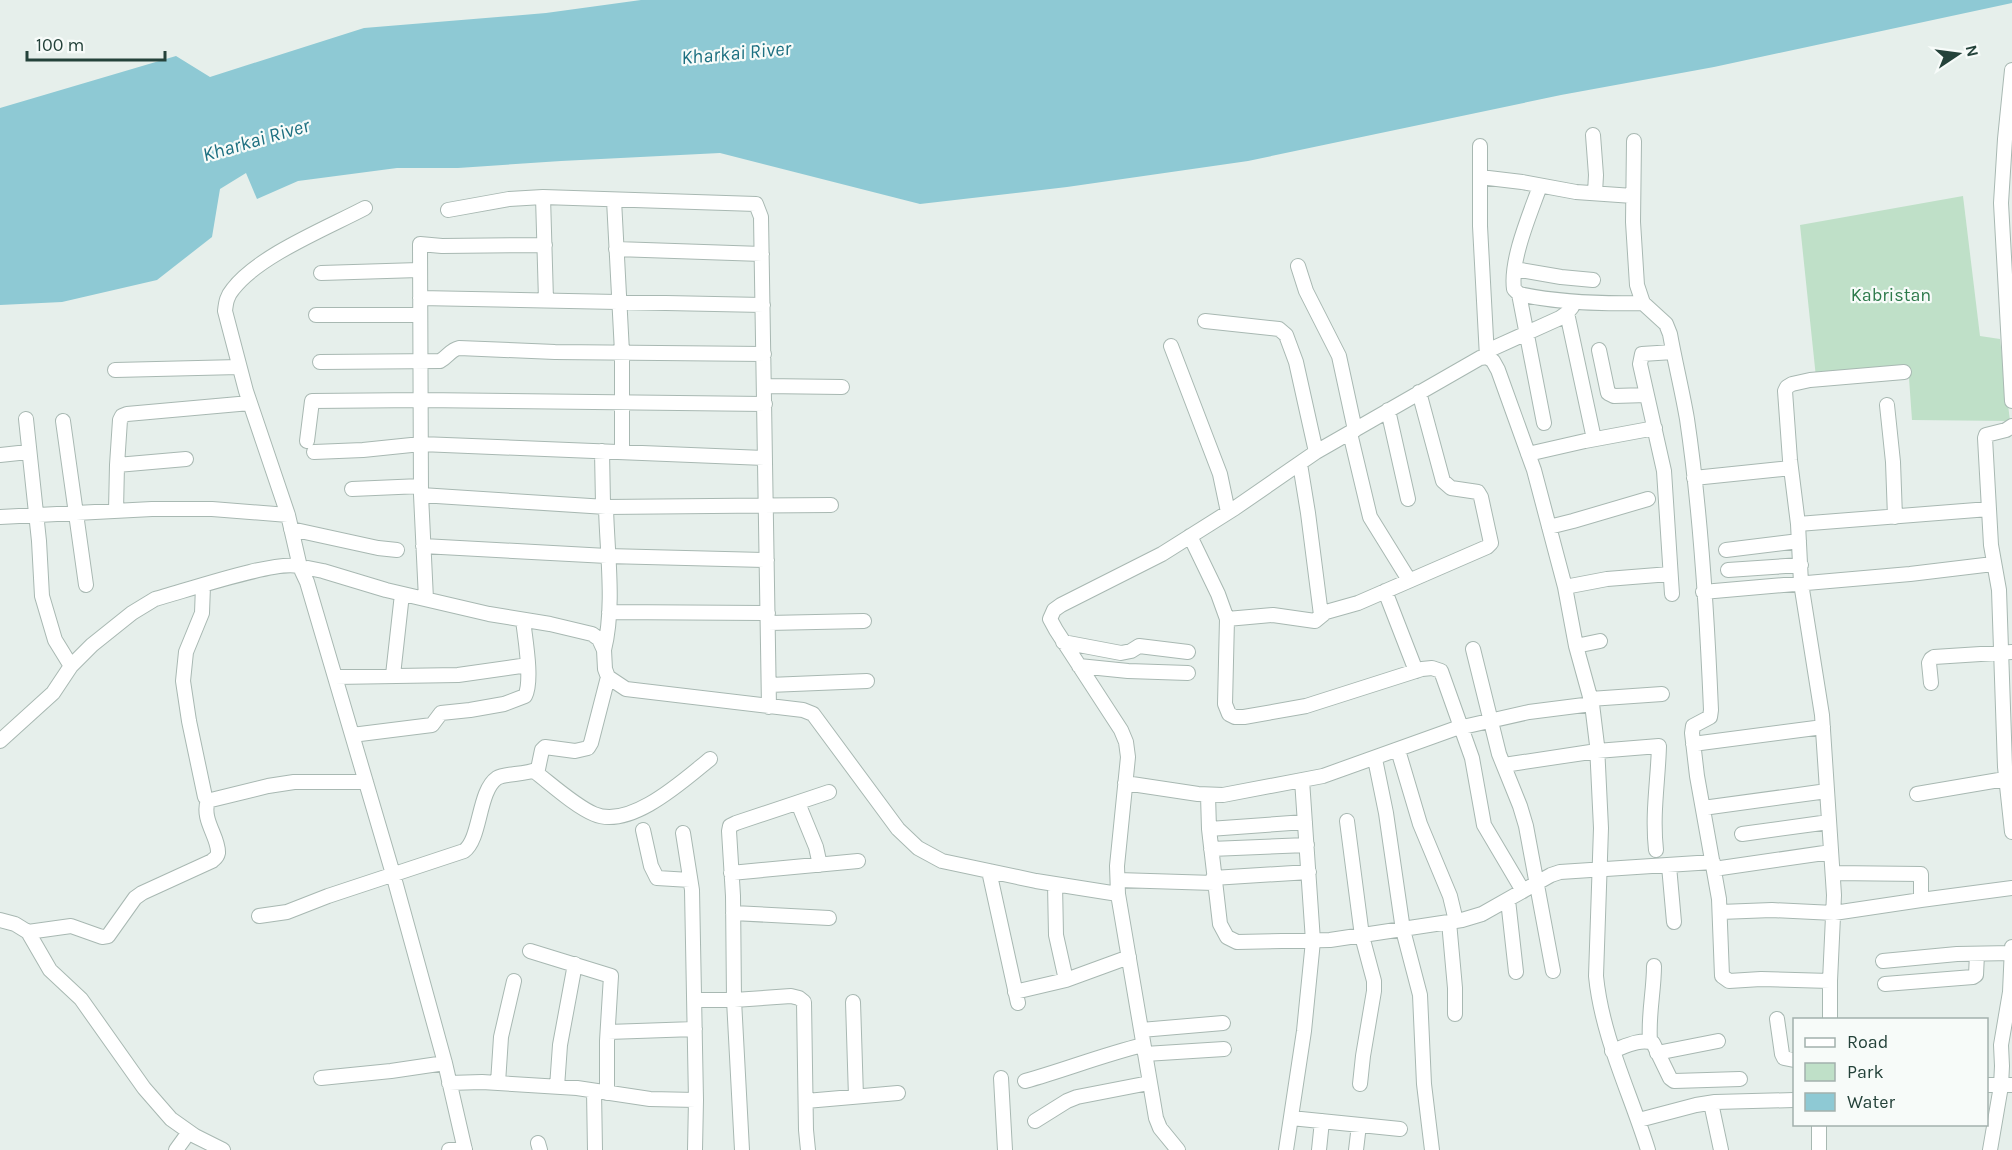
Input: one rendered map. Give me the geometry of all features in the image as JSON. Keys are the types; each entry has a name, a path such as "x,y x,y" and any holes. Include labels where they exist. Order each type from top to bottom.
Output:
{"street":[{"path":"2012,70 2008,153 2002,191 2002,240 2012,401"},
{"path":"1593,135 1595,193"},
{"path":"1634,141 1633,196 1637,285 1643,303 1666,324 1687,419 1694,478 1711,710 1710,717 1693,726 1693,744 1719,912 1721,970 1725,979 1735,981 1761,979 1830,981"},
{"path":"1480,146 1480,226 1487,354 1498,370 1528,454 1565,587 1576,646 1591,701 1602,828 1596,976 1598,998 1612,1051 1648,1150"},
{"path":"1480,177 1576,192 1633,196"},
{"path":"1540,186 1524,231 1515,269 1514,289 1519,294 1572,308"},
{"path":"2002,191 2012,208"},
{"path":"543,197 546,300"},
{"path":"448,210 509,199 543,197 756,204 761,217 770,707"},
{"path":"614,200 622,352 622,452"},
{"path":"365,208 271,256 233,288 226,299 225,310 239,367 288,515 301,568 393,874 445,1063 465,1150 449,1150"},
{"path":"426,599 421,491 420,243 442,246 545,245"},
{"path":"616,249 762,254"},
{"path":"1298,266 1306,291 1339,356 1370,517 1409,580"},
{"path":"1515,269 1593,280"},
{"path":"321,273 419,270"},
{"path":"1519,294 1544,423"},
{"path":"420,298 763,305"},
{"path":"1178,1150 1160,1128 1149,1083 1118,887 1117,866 1128,757 1126,742 1121,730 1050,619 1054,610 1162,554 1316,452 1572,308 1594,304 1643,303"},
{"path":"1572,308 1594,439"},
{"path":"316,315 420,315"},
{"path":"1205,321 1279,329 1283,332 1296,362 1316,452"},
{"path":"1171,346 1220,474 1228,512"},
{"path":"320,362 440,361 445,359 453,349 459,348 764,354"},
{"path":"1599,350 1608,393 1614,396 1647,395"},
{"path":"1672,594 1666,485 1640,357 1646,354 1673,352"},
{"path":"115,370 239,367"},
{"path":"1830,1018 1834,913 1823,727 1802,583 1785,396 1787,387 1810,380 1904,372"},
{"path":"764,386 842,387"},
{"path":"1227,619 1273,615 1315,621 1321,615 1358,603 1487,547 1491,543 1478,492 1451,488 1443,481 1419,392"},
{"path":"765,404 312,401 310,446 363,450 421,444 765,458"},
{"path":"116,511 117,465 122,416 250,403"},
{"path":"1887,405 1893,462 1895,517"},
{"path":"1388,410 1408,499"},
{"path":"26,419 39,541 42,596 55,640 71,666"},
{"path":"63,421 86,585"},
{"path":"2012,426 2006,430 1986,435 1985,438 1989,509 2004,649 2005,780 2012,832"},
{"path":"1528,454 1655,428"},
{"path":"259,916 286,912 464,851 471,843 477,819 492,783 503,776 524,774 538,769 541,765 542,750 545,747 575,751 588,748 608,677 604,650 609,612 602,451"},
{"path":"0,455 28,452"},
{"path":"117,465 186,459"},
{"path":"1300,464 1321,615"},
{"path":"1694,478 1791,468"},
{"path":"352,489 421,491 606,507 831,505"},
{"path":"1549,527 1648,499"},
{"path":"0,518 194,509 288,515"},
{"path":"1798,524 1989,509"},
{"path":"291,530 397,550"},
{"path":"1190,536 1218,594 1227,619 1225,704 1229,714 1244,717 1306,705 1416,671 1432,669 1441,671 1475,770 1484,825 1523,891"},
{"path":"1726,550 1799,541"},
{"path":"423,546 608,556 767,560"},
{"path":"1703,592 1910,574 1994,564"},
{"path":"0,741 53,693 71,666 92,645 145,604 155,599 264,568 286,565 313,568 402,594 592,634 599,639 604,650"},
{"path":"1728,570 1801,565"},
{"path":"1565,587 1607,579 1670,574"},
{"path":"28,932 71,926 102,937 108,936 135,898 216,858 218,851 206,812 207,800 201,781 183,681 186,651 202,613 203,586"},
{"path":"1385,591 1416,671"},
{"path":"393,675 402,594"},
{"path":"609,612 864,621"},
{"path":"352,735 432,725 441,713 470,711 520,699 527,691 528,665 523,620"},
{"path":"1576,646 1600,641"},
{"path":"1063,642 1121,653 1139,646 1188,652"},
{"path":"1473,649 1490,721 1504,765 1521,806 1538,883 1553,971"},
{"path":"1931,683 1929,663 1931,659 2004,649"},
{"path":"335,677 458,675 528,665"},
{"path":"1079,666 1128,672 1188,673"},
{"path":"608,677 626,689 802,710 813,714 898,829 926,852 942,861 1054,884 1118,887 1309,872"},
{"path":"769,685 867,681"},
{"path":"1125,783 1208,795 1223,795 1323,776 1461,728 1529,712 1591,701 1662,694"},
{"path":"1693,744 1823,727"},
{"path":"1504,765 1597,751 1659,746 1653,818 1656,850"},
{"path":"1398,750 1420,824 1450,896 1453,922 1455,1014"},
{"path":"534,771 593,814 613,818 665,796 710,759"},
{"path":"1375,759 1386,813 1403,930 1420,995 1424,1084 1432,1150"},
{"path":"1286,1150 1304,1030 1313,941 1302,780"},
{"path":"1917,794 2005,780"},
{"path":"207,800 294,782 366,783"},
{"path":"1703,808 1827,791"},
{"path":"742,1150 734,1000 730,826 829,792"},
{"path":"1208,795 1210,849 1220,924 1232,941 1313,941 1453,922 1482,914 1560,872 1600,868 1713,865 1831,852"},
{"path":"798,803 816,847 820,865"},
{"path":"1347,821 1362,936 1374,981 1360,1084"},
{"path":"1209,829 1305,822"},
{"path":"1742,834 1829,822"},
{"path":"643,830 651,866 657,878 690,880"},
{"path":"683,833 690,880 695,1029 695,1150"},
{"path":"1210,849 1307,844"},
{"path":"731,873 858,861"},
{"path":"1669,866 1674,922"},
{"path":"989,871 1016,998 1129,957"},
{"path":"1833,873 1921,874 1921,900"},
{"path":"1054,884 1056,935 1066,980"},
{"path":"1719,912 1772,910 1834,913 2012,888"},
{"path":"1508,900 1516,972"},
{"path":"733,914 829,918"},
{"path":"0,920 15,924 28,932 50,970 81,999 144,1088 171,1119 189,1132 223,1150"},
{"path":"1990,1150 2002,1066 2001,1045 2011,992 2012,947"},
{"path":"530,951 611,976 608,1032 595,1150"},
{"path":"1883,961 2012,953"},
{"path":"1885,984 1973,977 1977,971 1977,954"},
{"path":"557,1087 560,1044 575,964"},
{"path":"1654,966 1649,1024 1653,1047 1674,1081 1740,1079"},
{"path":"498,1083 501,1037 513,981"},
{"path":"694,1000 791,996 804,1002 808,1150"},
{"path":"853,1002 856,1097"},
{"path":"1777,1019 1782,1054 1784,1058 1793,1060"},
{"path":"1141,1030 1222,1023"},
{"path":"608,1032 695,1029"},
{"path":"1612,1051 1638,1042 1653,1047 1719,1041"},
{"path":"1025,1081 1106,1054 1144,1049 1224,1049"},
{"path":"321,1078 445,1063"},
{"path":"1001,1078 1005,1150"},
{"path":"449,1083 472,1082 557,1087 650,1099 696,1100"},
{"path":"1035,1120 1067,1101 1149,1083"},
{"path":"806,1101 898,1093"},
{"path":"1639,1120 1711,1103 1793,1100"},
{"path":"1711,1103 1720,1150"},
{"path":"1291,1118 1400,1129"},
{"path":"1319,1150 1322,1121"},
{"path":"1356,1150 1359,1125"},
{"path":"1819,1126 1819,1150"},
{"path":"176,1150 189,1132"}],"green space":[{"name":"Kabristan","path":"1963,196 1980,336 2000,339 2010,421 1912,420 1909,378 1817,387 1800,225"}],"water":[{"name":"Kharkai River","path":"641,0 2012,0 2012,3 1714,67 1561,95 1248,161 1067,187 920,204 720,153 458,168 397,168 298,181 257,199 246,173 220,189 212,237 157,280 62,302 0,305 0,108 176,56 210,77 364,28 546,13"}]}
